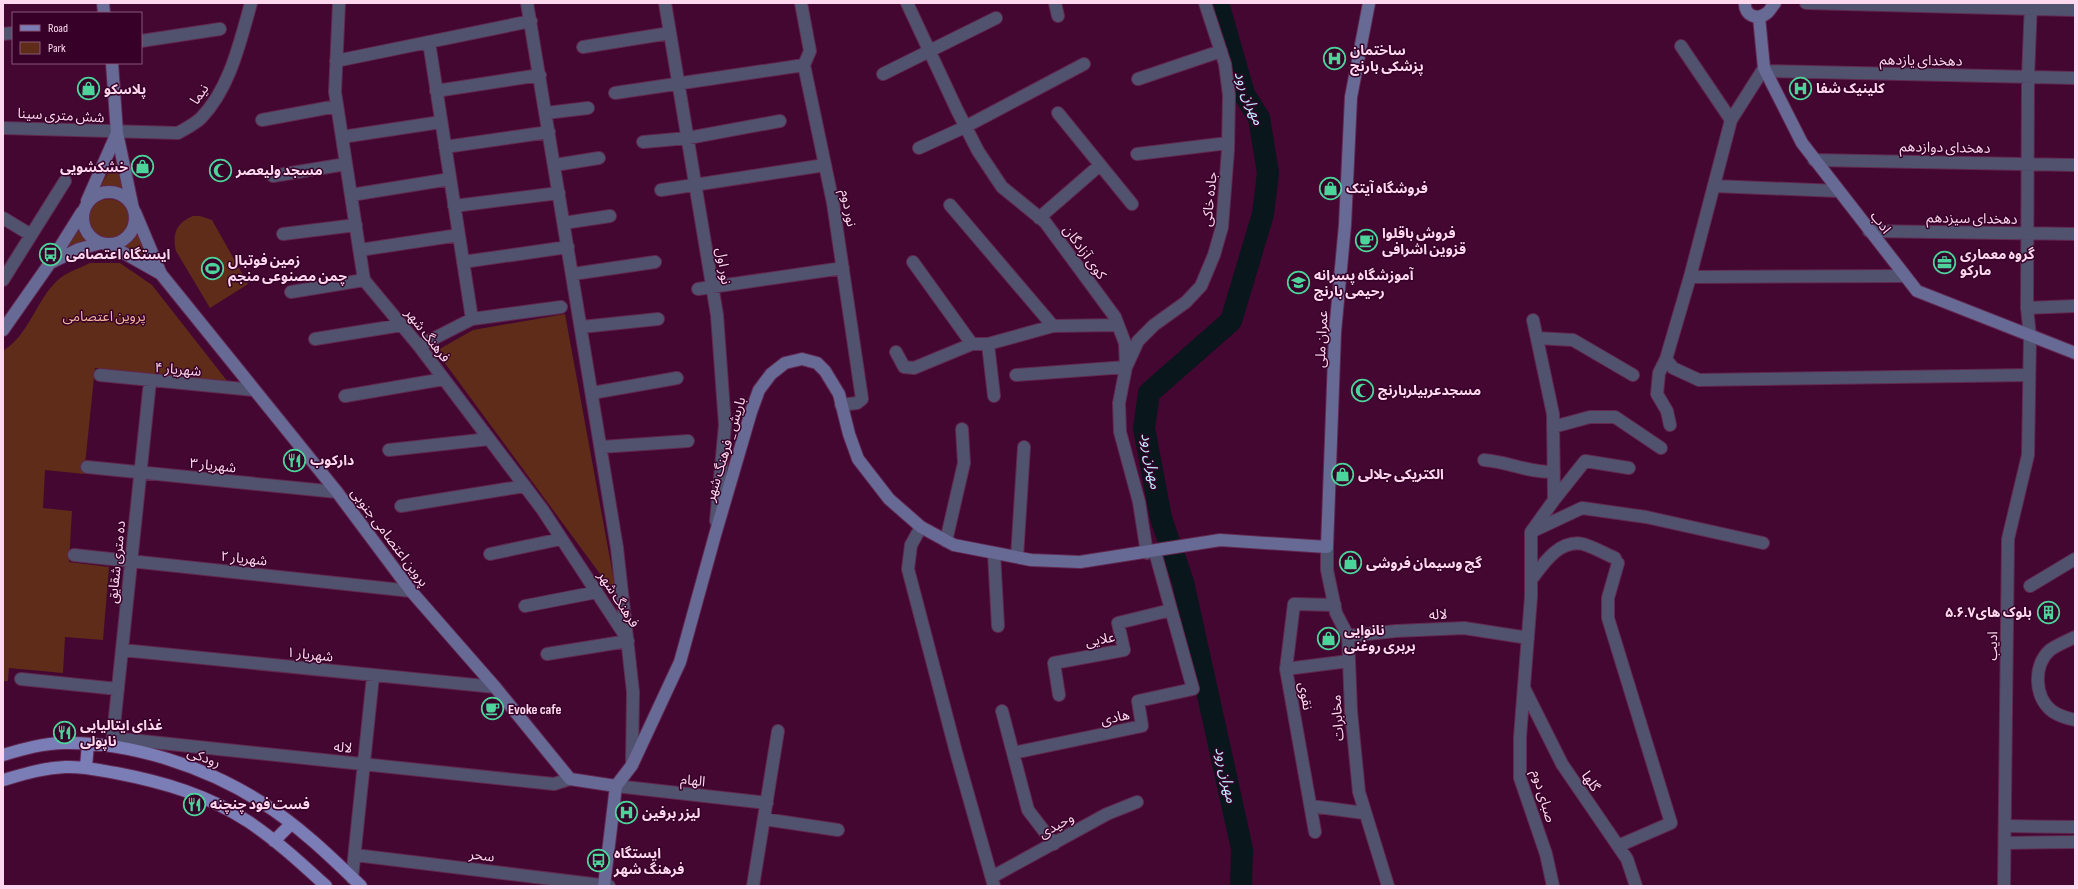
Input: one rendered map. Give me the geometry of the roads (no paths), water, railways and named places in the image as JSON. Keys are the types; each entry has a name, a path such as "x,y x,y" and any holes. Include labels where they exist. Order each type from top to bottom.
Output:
{"main road":[{"name":"عمران ملی","path":"1327,548 1335,332 1345,225 1351,97 1369,3"},
{"path":"1744,4 1745,10 1748,14 1759,16 1766,14 1775,3"},
{"name":"ادب","path":"1759,16 1765,69 1802,143 1838,191 1917,290 2030,336 2075,352"},
{"path":"50,263 79,249 104,244 115,244 127,238 134,226 134,209 117,133 112,64"},
{"path":"3,330 50,263 85,207 117,133"},
{"path":"104,244 89,236 85,230 83,224 85,207 97,194 112,192 124,196 134,209"},
{"name":"پروین اعتصامی جنوبی","path":"134,209 161,274 337,492 411,591 495,687 570,779"},
{"name":"پروین اعتصامی جنوبی","path":"104,244 161,274"},
{"name":"باریش _ فرهنگ شهر","path":"616,786 632,765 680,662 715,535 751,412 759,390 771,374 785,363 802,359 817,363 825,371 839,394 849,434 858,459 889,499 921,527 954,545 1031,560 1080,562 1220,540 1327,548"},
{"name":"رودکى","path":"3,755 35,746 64,742 88,744 112,742 211,774 262,802 308,836 357,882"},
{"path":"86,767 88,744"},
{"path":"3,780 33,771 66,767 86,767 150,780 202,796 249,822 292,855 326,886"},
{"path":"570,779 616,786 606,886"},
{"path":"274,841 291,824"}],"street":[{"name":"نیما","path":"117,133 178,134 200,119 222,87 237,51 251,3"},
{"path":"291,292 364,280 335,92 339,3"},
{"name":"فرهنگ شهر","path":"527,3 555,165 617,548 628,641"},
{"name":"نور اول","path":"665,3 712,287 722,368 725,425 715,535"},
{"name":"نور دوم","path":"801,3 810,51 804,65 833,203 862,399 857,403 841,405"},
{"name":"کوی آزادگان","path":"907,3 978,151 1002,187 1045,222 1115,317 1125,343 1126,367 1119,403 1120,432 1151,552 1171,610 1193,690"},
{"path":"1055,3 1058,16"},
{"name":"جاده خاکی","path":"1126,367 1138,341 1154,325 1186,302 1201,286 1214,255 1222,227 1228,143 1229,96 1225,64 1205,3"},
{"path":"1806,3 2031,6 2075,10"},
{"name":"ادیب","path":"2004,886 2006,826 2008,539 2028,455 2030,336 2027,308 2028,77 2031,6"},
{"path":"883,74 996,18"},
{"path":"336,61 531,21"},
{"path":"142,41 220,30"},
{"path":"583,47 670,33"},
{"path":"429,42 472,319"},
{"path":"1681,46 1731,120"},
{"path":"1138,79 1221,51"},
{"path":"919,148 965,126 1084,64"},
{"path":"615,93 804,65"},
{"path":"1670,425 1667,411 1657,394 1659,373 1666,359 1690,277 1731,120 1765,69"},
{"name":"دهخدای یازدهم","path":"1765,69 2075,78"},
{"path":"436,91 540,75"},
{"path":"262,120 337,106"},
{"path":"546,113 588,108"},
{"path":"1058,113 1132,204"},
{"path":"643,142 688,138 780,121"},
{"path":"342,137 441,122"},
{"name":"شش متری سینا","path":"3,128 117,133"},
{"path":"445,147 549,132"},
{"path":"1137,154 1228,143"},
{"path":"555,165 599,158"},
{"name":"دهخدای دوازدهم","path":"1814,160 2075,165"},
{"path":"273,176 346,164"},
{"path":"661,190 825,165"},
{"path":"1039,218 1100,165"},
{"path":"351,195 450,179"},
{"path":"3,280 65,181"},
{"path":"1714,186 1838,191"},
{"path":"454,206 559,193"},
{"path":"950,205 1053,326"},
{"path":"564,223 610,216"},
{"path":"3,218 31,235"},
{"path":"283,234 356,225"},
{"name":"دهخدای سیزدهم","path":"1869,230 2075,234"},
{"path":"360,250 459,235"},
{"path":"463,262 568,247"},
{"path":"572,274 655,262"},
{"path":"914,262 972,344"},
{"path":"698,289 843,268"},
{"path":"1690,277 1906,276"},
{"name":"فرهنگ شهر","path":"364,280 419,346 525,486 562,539 628,641"},
{"path":"2027,308 2075,306"},
{"path":"419,346 472,319 561,307"},
{"path":"581,327 658,319"},
{"path":"1533,320 1553,414 1554,500"},
{"path":"315,339 402,325"},
{"path":"896,352 904,367 914,368 921,367 972,344 988,344 1053,326 1118,325"},
{"path":"1537,338 1573,340 1633,375"},
{"path":"988,344 994,396"},
{"path":"1666,359 1673,368 1699,380 2029,375"},
{"path":"1016,375 1126,367"},
{"name":"شهریار ۴","path":"100,375 254,390"},
{"path":"344,396 444,378"},
{"path":"592,393 677,378"},
{"name":"ده متری شقایق","path":"112,742 150,381"},
{"path":"1553,427 1590,417 1615,417 1661,448"},
{"path":"946,541 964,463 962,429"},
{"path":"389,450 489,439"},
{"path":"601,447 688,441"},
{"path":"1016,557 1024,447"},
{"path":"1484,460 1495,461 1536,472 1554,472"},
{"path":"1531,532 1584,461 1629,468"},
{"name":"شهریار ۳","path":"87,467 337,492"},
{"path":"401,506 525,486"},
{"path":"1531,532 1582,508 1646,517 1763,543"},
{"path":"921,527 911,545 908,569 956,752 993,882"},
{"name":"صبای دوم","path":"1531,532 1531,580 1520,737 1520,778 1546,854 1553,886"},
{"path":"490,554 562,539"},
{"path":"1531,580 1550,555 1567,545 1582,544 1617,560 1608,598 1608,618 1671,823 1618,846"},
{"name":"مخابرات","path":"1327,548 1327,570 1336,613 1348,636 1351,711 1359,792 1364,813 1388,886"},
{"path":"994,553 998,626"},
{"name":"شهریار ۲","path":"74,555 411,591"},
{"path":"2030,586 2075,559"},
{"path":"525,606 597,592"},
{"name":"نقوی","path":"1315,832 1286,669 1294,604 1335,605"},
{"name":"علایی","path":"1059,695 1054,663 1124,650 1118,623 1171,610"},
{"name":"لاله","path":"1348,636 1396,631 1464,628 1528,638"},
{"path":"2075,637 2050,650 2042,661 2038,674 2038,687 2042,700 2051,710 2062,717 2075,720"},
{"path":"547,654 628,641 633,692 632,765"},
{"name":"شهریار ۱","path":"122,650 495,687"},
{"path":"1286,669 1349,661"},
{"path":"357,882 355,855 373,676"},
{"path":"21,679 118,689"},
{"name":"گلها","path":"1524,689 1562,764 1627,859 1636,886"},
{"name":"هادی","path":"1013,753 1142,726 1138,701 1193,690"},
{"path":"1002,712 1028,810 1054,844"},
{"path":"753,886 778,731"},
{"name":"لاله","path":"112,742 554,784 570,779"},
{"name":"الهام","path":"616,786 767,803"},
{"name":"وحیدی","path":"993,882 1054,844 1107,814 1137,802"},
{"path":"1310,806 1364,813"},
{"path":"764,819 838,830"},
{"path":"2006,826 2075,827"},
{"path":"2005,844 2075,842"},
{"name":"سحر","path":"355,855 606,886"}],"waterway":[{"name":"مهران رود","path":"1218,3 1244,94 1259,118 1268,173 1263,214 1231,321 1149,393 1144,428 1161,518 1183,582 1242,849 1241,886"}],"place":[{"name":"ساختمان پزشکی بارنج","path":"1334,58"},
{"name":"کلینیک شفا","path":"1801,88"},
{"name":"پلاسکو","path":"89,89"},
{"name":"خشکشویی","path":"143,167"},
{"name":"مسجد ولیعصر","path":"220,170"},
{"name":"فروشگاه آیتک","path":"1330,188"},
{"name":"فروش باقلوا قزوین اشرافی","path":"1366,241"},
{"name":"ایستگاه اعتصامی","path":"51,254"},
{"name":"گروه معماری مارکو","path":"1944,262"},
{"name":"زمین فوتبال چمن مصنوعی منجم","path":"212,268"},
{"name":"آموزشگاه پسرانه رحیمی بارنج","path":"1299,283"},
{"name":"مسجدعربیلربارنج","path":"1363,390"},
{"name":"دارکوب","path":"295,460"},
{"name":"الکتریکی جلالی","path":"1342,474"},
{"name":"گچ وسیمان فروشی","path":"1350,563"},
{"name":"بلوک های۵.۶.۷","path":"2048,612"},
{"name":"نانوایی بربری روغنی","path":"1328,638"},
{"name":"Evoke cafe","path":"493,709"},
{"name":"غذای ایتالیایی ناپولی","path":"64,733"},
{"name":"فست فود چنچنه","path":"194,804"},
{"name":"لیزر برفین","path":"627,813"},
{"name":"ایستگاه فرهنگ شهر","path":"598,861"}],"park label":[{"name":"پروین اعتصامى","path":"104,316"}]}
